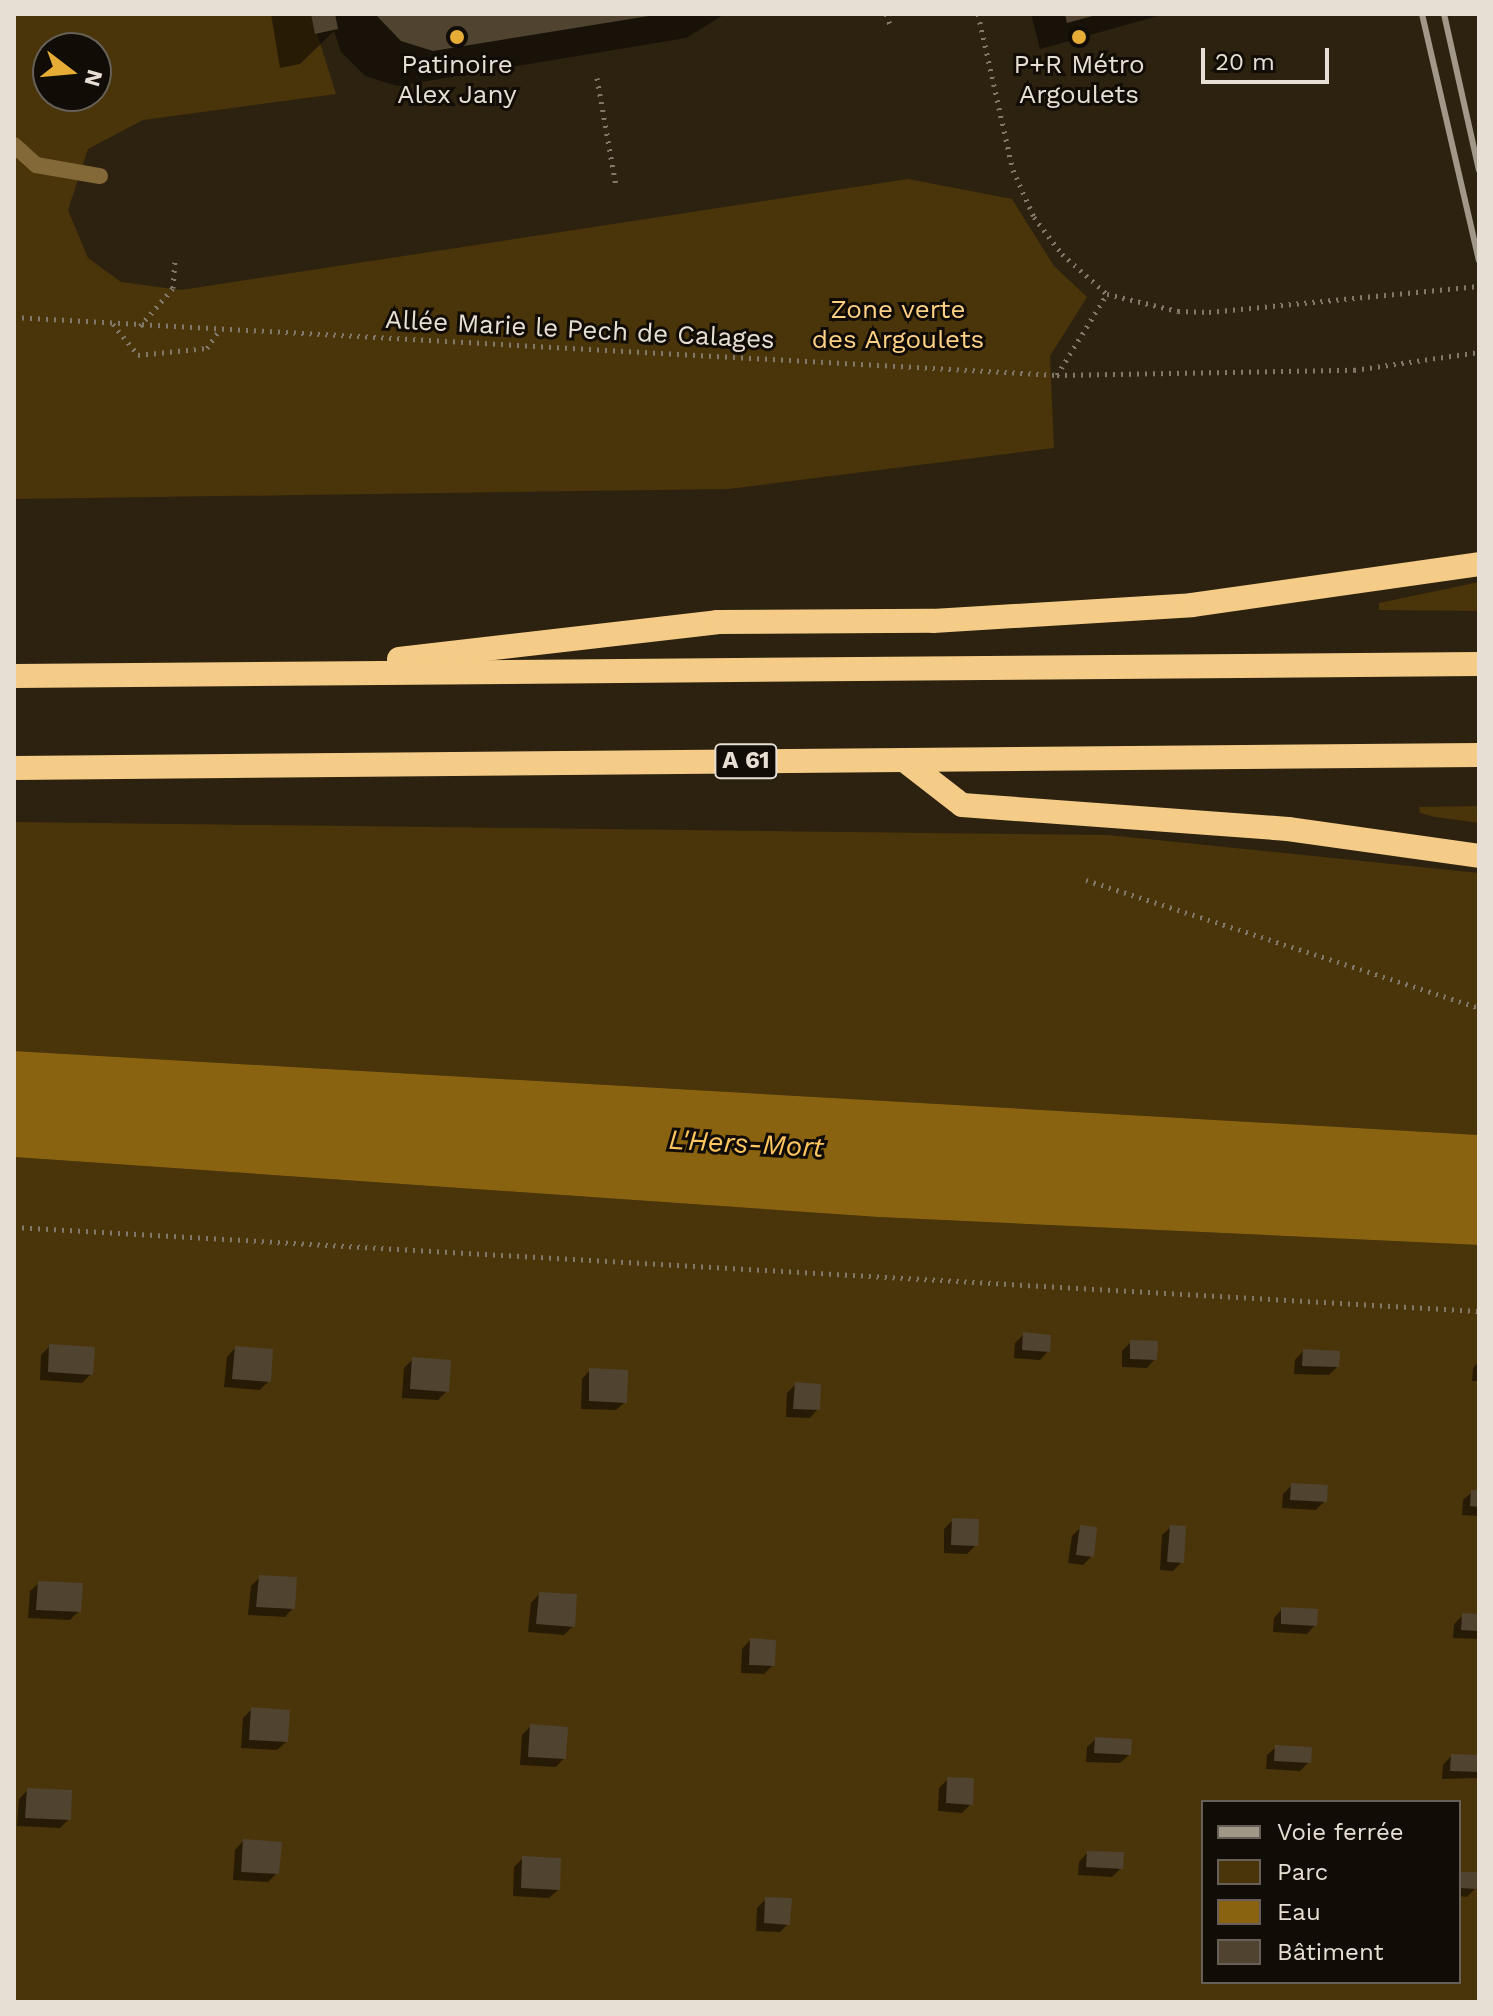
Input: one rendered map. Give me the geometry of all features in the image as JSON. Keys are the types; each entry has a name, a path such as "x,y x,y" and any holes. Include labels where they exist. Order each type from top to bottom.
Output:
{"highway":[{"path":"276,674 717,622 933,621 1192,605 1479,564"},
{"path":"14,676 1479,664"},
{"name":"A 61","path":"14,768 1479,755"},
{"path":"904,760 962,805 1288,829 1479,856"}],"lane":[{"path":"14,145 36,165 100,176"}],"path":[{"path":"886,14 891,27"},
{"path":"978,14 1013,170 1034,217 1062,254 1107,294 1178,311 1209,312 1479,286"},
{"path":"597,78 616,186"},
{"path":"140,326 173,288 175,262"},
{"path":"1057,375 1107,294"},
{"name":"Allée Marie le Pech de Calages","path":"14,317 1057,375 1354,370 1479,352"},
{"path":"112,324 138,355 207,348 220,330"},
{"path":"1086,880 1479,1008"},
{"path":"14,1227 1479,1311"}],"green space":[{"name":"Zone verte des Argoulets","path":"14,14 311,14 336,94 143,120 88,149 68,210 88,258 121,282 181,290 908,179 1012,199 1054,266 1087,297 1050,356 1054,448 729,489 14,499"},
{"path":"1479,582 1479,611 1379,610 1379,603"},
{"path":"1479,806 1479,823 1420,813 1419,807"},
{"path":"14,822 1108,835 1479,873 1479,1135 14,1051"},
{"path":"14,1157 878,1217 1479,1245 1479,2002 14,2002"}],"water":[{"name":"L'Hers-Mort","path":"14,1051 1479,1135 1479,1245 878,1217 14,1157"}],"building":[{"name":"Patinoire Alex Jany","path":"311,14 335,14 338,29 315,34"},
{"name":"Patinoire Alex Jany","path":"375,14 649,16 433,51 401,41"},
{"path":"1065,14 1096,14 1096,15 1067,23"},
{"path":"1023,1332 1051,1335 1050,1352 1022,1350"},
{"path":"1130,1340 1158,1341 1157,1360 1130,1359"},
{"path":"49,1344 95,1347 93,1375 48,1372"},
{"path":"235,1346 273,1349 271,1382 232,1379"},
{"path":"1303,1349 1340,1351 1339,1367 1302,1366"},
{"path":"412,1357 451,1360 449,1392 410,1389"},
{"path":"589,1368 628,1370 627,1403 589,1401"},
{"path":"795,1382 821,1384 820,1410 793,1409"},
{"path":"1291,1483 1328,1485 1327,1502 1290,1500"},
{"path":"1471,1490 1479,1490 1479,1507 1470,1506"},
{"path":"952,1518 979,1519 978,1546 951,1545"},
{"path":"1080,1525 1097,1527 1094,1557 1076,1555"},
{"path":"1170,1525 1186,1526 1184,1563 1167,1562"},
{"path":"259,1575 297,1577 295,1609 256,1607"},
{"path":"38,1581 83,1583 81,1612 36,1610"},
{"path":"539,1592 577,1594 575,1627 536,1624"},
{"path":"1281,1607 1318,1609 1317,1626 1281,1624"},
{"path":"1462,1613 1479,1614 1479,1631 1461,1630"},
{"path":"750,1638 776,1640 775,1666 749,1665"},
{"path":"251,1707 290,1710 288,1742 249,1740"},
{"path":"530,1724 568,1727 566,1759 528,1757"},
{"path":"1095,1737 1132,1739 1131,1755 1094,1753"},
{"path":"1275,1745 1312,1747 1311,1763 1274,1761"},
{"path":"1451,1754 1479,1755 1479,1772 1450,1771"},
{"path":"947,1777 974,1778 973,1805 946,1803"},
{"path":"27,1788 72,1790 71,1820 25,1818"},
{"path":"243,1839 282,1842 279,1874 241,1872"},
{"path":"1087,1851 1124,1852 1123,1869 1086,1867"},
{"path":"522,1856 561,1858 560,1890 521,1888"},
{"path":"1461,1872 1479,1872 1478,1889 1461,1888"},
{"path":"765,1897 792,1898 790,1925 764,1923"}],"railway":[{"path":"1422,14 1479,261"},
{"path":"1444,14 1479,170"}],"place":[{"name":"Patinoire Alex Jany","path":"457,37"},
{"name":"P+R Métro Argoulets","path":"1079,37"}]}
